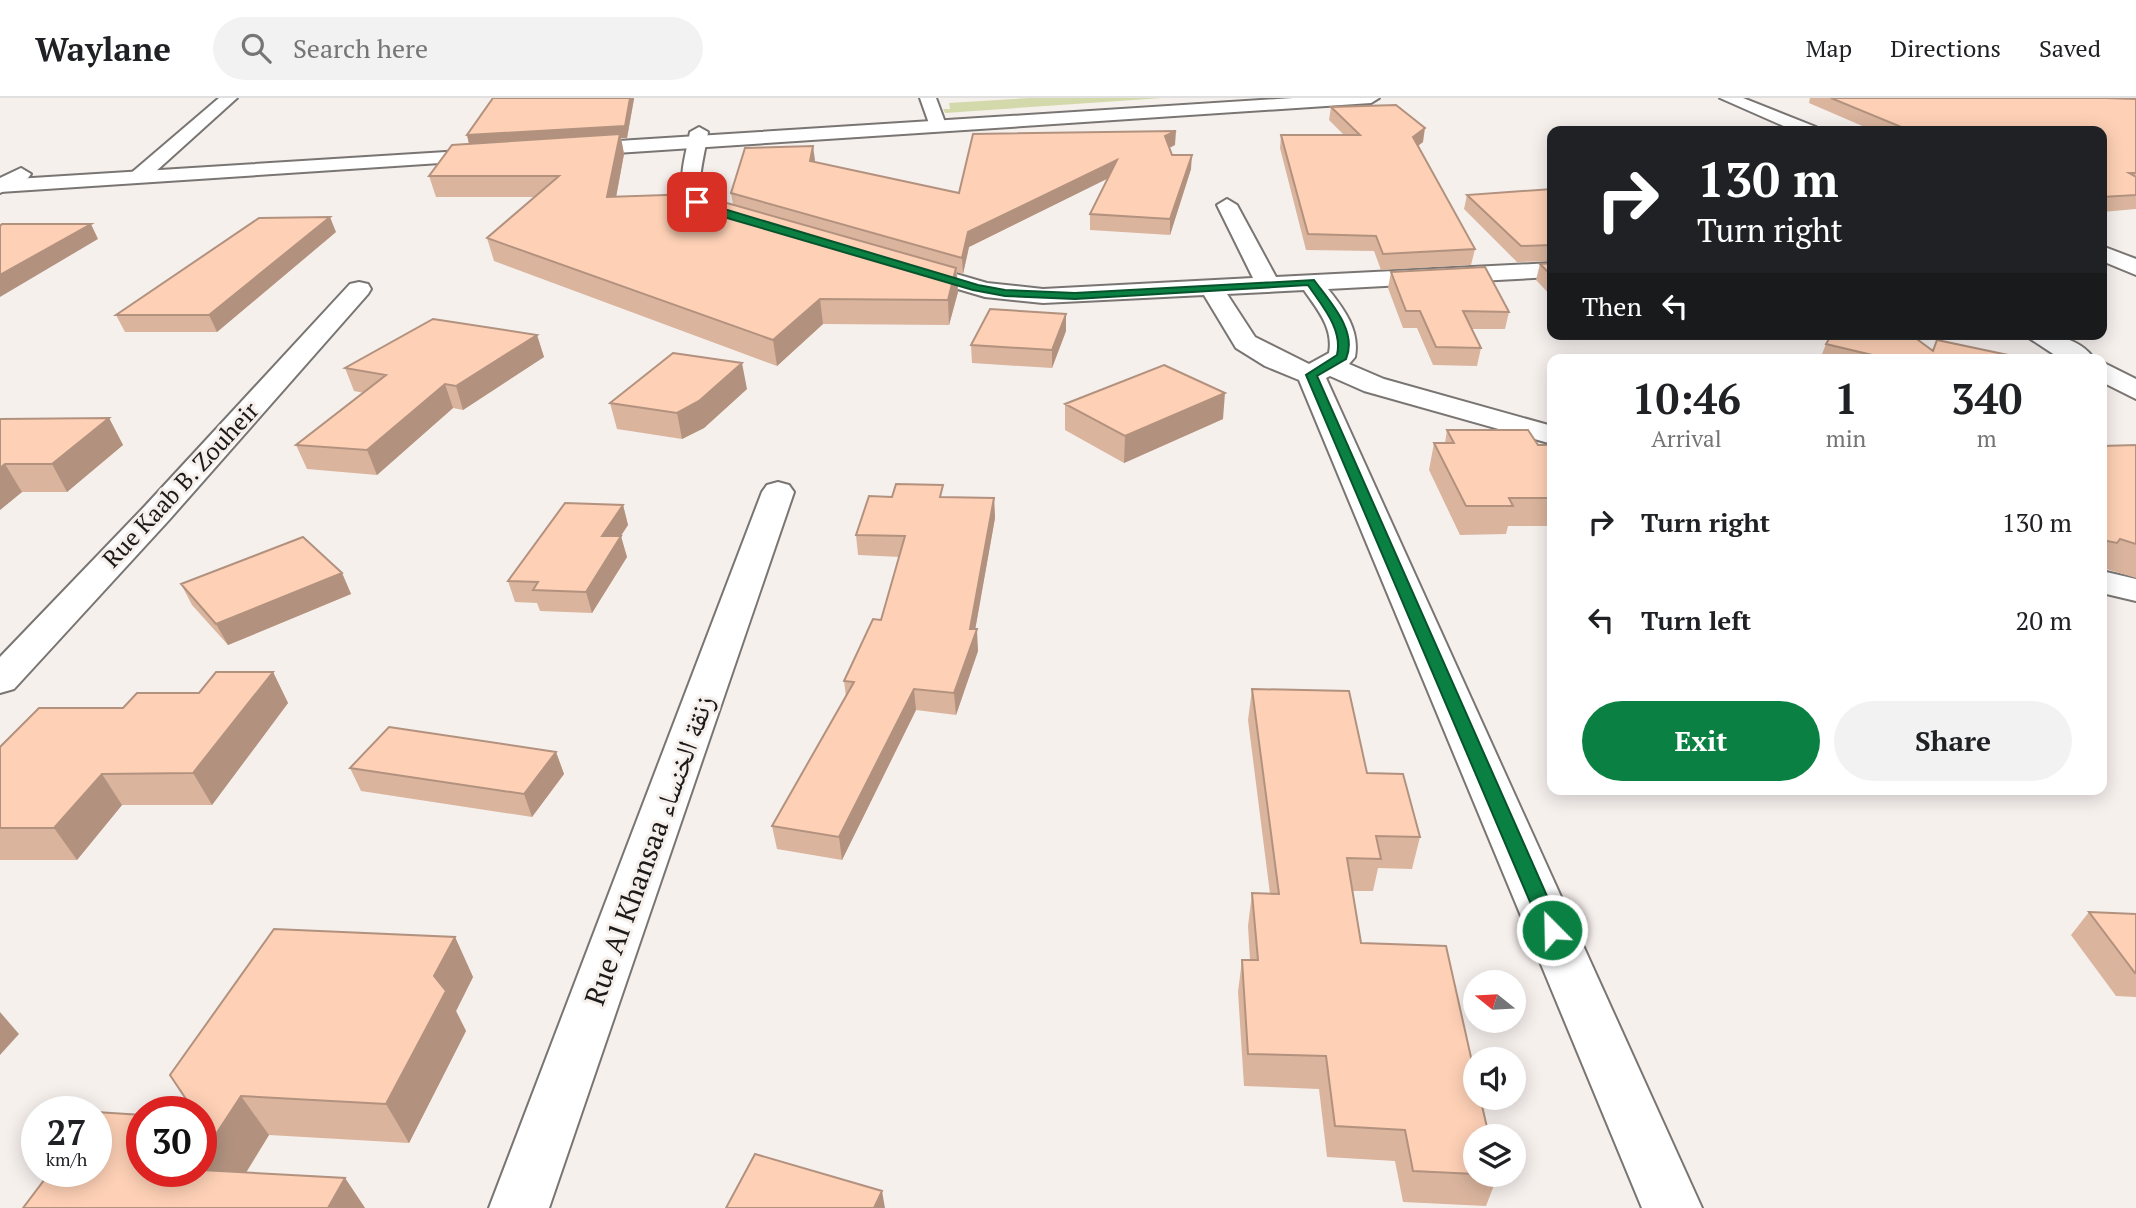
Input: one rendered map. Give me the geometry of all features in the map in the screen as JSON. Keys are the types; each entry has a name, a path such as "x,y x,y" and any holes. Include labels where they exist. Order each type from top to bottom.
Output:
{"street":[{"path":"0,184 21,174 144,172 229,98"},
{"path":"928,98 935,122"},
{"path":"935,122 1257,98"},
{"path":"550,146 1371,98"},
{"path":"1728,98 1798,126"},
{"path":"698,137 690,184 693,197 707,209 758,223"},
{"path":"0,184 516,148"},
{"path":"1227,205 1268,284"},
{"path":"2107,255 2136,268"},
{"path":"882,259 976,288 1056,296 1547,270"},
{"path":"1311,282 1337,319 1343,336 1342,357 1320,370"},
{"name":"Rue Kaab B. Zouheir","path":"0,680 157,513 359,289"},
{"path":"1212,289 1245,342 1275,360 1320,370 1547,434"},
{"path":"2047,340 2072,354"},
{"path":"1320,370 1672,1208"},
{"path":"2107,373 2136,391"},
{"name":"Rue Al Khansaa زنقة الخنساء","path":"519,1208 778,492"},
{"path":"2107,584 2136,590"}],"green space":[{"path":"1029,98 1163,98 945,113 943,109 950,109 949,103"}],"building":[{"path":"493,98 630,98 625,126 467,135"},
{"path":"1831,98 2136,99 2136,173 2129,173 2136,177 2136,195 2107,197 2107,126 1899,126"},
{"path":"1396,105 1425,128 1413,137 1475,249 1383,254 1376,236 1308,234 1281,135 1360,135 1331,107"},
{"path":"1176,131 1165,136 1172,155 1192,155 1170,219 1090,214 1117,160 968,232 962,258 731,193 745,148 813,146 810,161 959,193 973,134"},
{"path":"620,134 607,197 695,194 956,268 948,300 820,299 773,340 487,238 559,176 429,176 452,145"},
{"path":"1547,189 1547,245 1521,246 1467,195"},
{"path":"330,217 209,315 116,315 259,218"},
{"path":"2,224 91,224 0,275"},
{"path":"1485,267 1509,312 1463,311 1481,348 1436,347 1420,311 1406,311 1391,272"},
{"path":"990,309 1066,314 1052,350 971,345"},
{"path":"433,319 537,335 456,386 445,384 367,450 296,445 386,375 345,368"},
{"path":"1828,340 1918,340 1933,351 1937,340 2003,354 1868,354 1826,344"},
{"path":"673,353 742,363 699,401 677,413 610,403"},
{"path":"1164,365 1225,393 1125,436 1065,404"},
{"path":"109,418 52,464 5,464 0,468 0,419"},
{"path":"1447,430 1528,430 1538,445 1547,445 1547,498 1509,498 1513,506 1466,506 1434,443 1454,443"},
{"path":"2136,445 2136,544 2120,539 2117,543 2107,541 2107,446"},
{"path":"896,484 943,485 940,497 994,498 970,629 977,629 954,693 914,689 839,837 772,826 854,682 844,681 873,619 881,620 905,536 856,535 869,496 892,497"},
{"path":"565,503 623,505 602,536 621,536 586,592 533,590 538,582 508,581"},
{"path":"303,537 342,573 216,624 181,584"},
{"path":"216,672 273,672 193,773 102,774 54,828 0,828 0,747 39,708 123,708 137,693 199,693"},
{"path":"1252,689 1349,691 1367,773 1403,774 1420,837 1376,836 1381,859 1347,858 1361,943 1446,946 1463,1022 1463,1033 1466,1033 1469,1047 1463,1047 1463,1110 1483,1110 1486,1124 1463,1124 1463,1173 1413,1171 1405,1130 1335,1126 1326,1056 1248,1054 1242,960 1258,960 1252,893 1279,894"},
{"path":"389,727 556,752 524,794 350,768"},
{"path":"2089,912 2136,914 2136,973 2135,973"},
{"path":"274,929 455,937 434,976 446,991 386,1104 241,1096 217,1133 217,1096 184,1096 170,1075"},
{"path":"112,1113 126,1114 126,1187 217,1187 217,1171 345,1178 328,1208 23,1208 39,1187 112,1187"},
{"path":"755,1154 882,1191 874,1208 726,1208"}],"route":[{"path":"697,202 713,211 976,288 1005,293 1075,296 1311,282 1337,319 1345,345 1342,357 1311,375 1552,930"}]}
